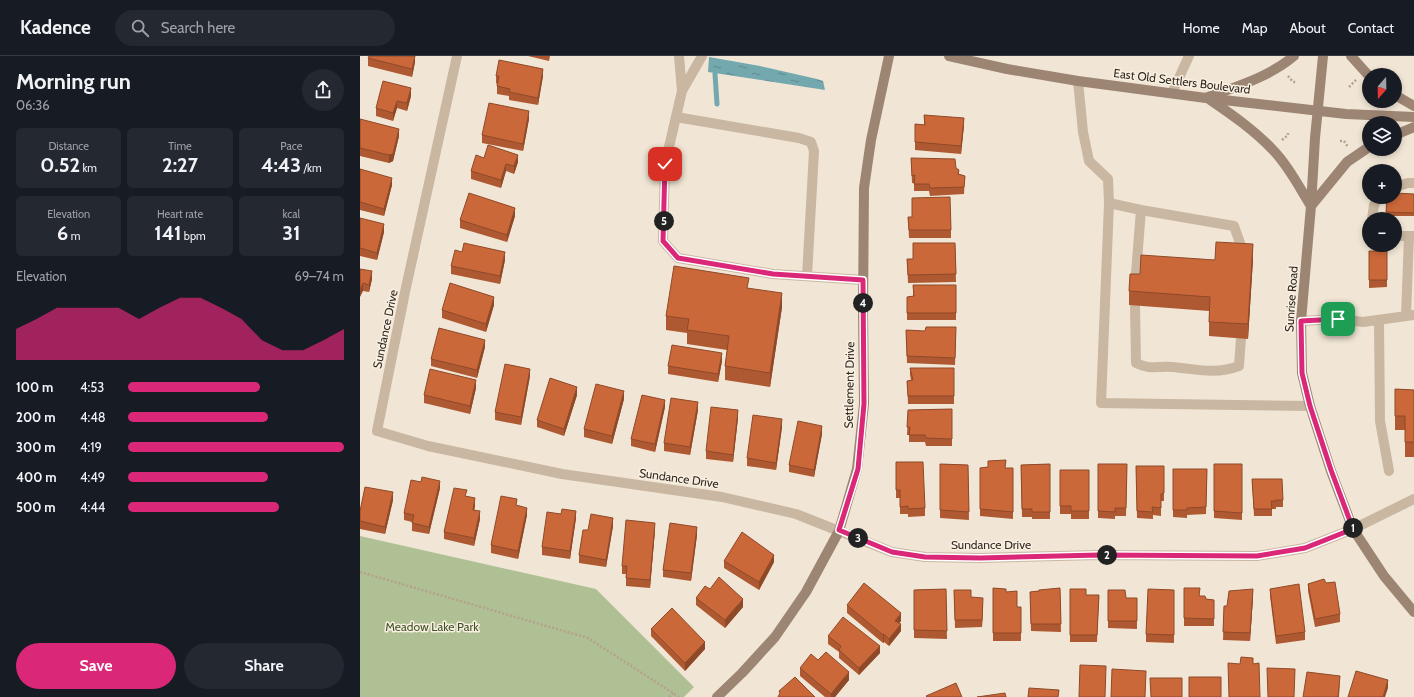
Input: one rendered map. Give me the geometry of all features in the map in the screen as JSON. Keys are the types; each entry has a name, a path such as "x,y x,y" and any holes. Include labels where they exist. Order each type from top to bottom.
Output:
{"main road":[{"name":"Settlement Drive","path":"717,697 775,637 806,592 839,530 858,469 864,404 864,188 871,140 889,56"},
{"name":"East Old Settlers Boulevard","path":"949,56 1007,69 1078,81 1206,98 1346,114 1414,117"},
{"path":"1206,98 1255,80 1294,56"},
{"name":"Sunrise Road","path":"1323,56 1301,321 1302,373 1310,406 1331,470 1353,529 1384,576 1414,612"},
{"path":"1351,56 1362,68"},
{"path":"1206,98 1235,117 1273,150 1311,206 1347,162 1362,152"},
{"path":"1402,98 1414,106"},
{"path":"1402,132 1414,127"}],"street":[{"name":"Sundance Drive","path":"457,56 405,292 377,431 428,446 562,474 722,497 796,514 892,552 925,557 980,558 1099,555 1257,556 1305,548 1353,529 1414,499"},
{"path":"679,56 682,91"},
{"path":"702,56 682,91 665,164 663,241 678,258 773,274 863,280"},
{"path":"1172,93 1189,56"},
{"path":"1078,81 1083,132 1089,161 1108,179 1109,203 1101,403 1310,406"},
{"path":"676,117 799,138 811,142 814,151 807,276"},
{"path":"1402,185 1414,183"},
{"path":"1109,203 1234,226 1245,258"},
{"path":"1135,288 1141,210"},
{"path":"1301,321 1338,319 1363,322 1410,316 1412,236"},
{"path":"1135,306 1136,363 1146,368 1171,367 1202,372 1227,371 1239,366 1241,338"},
{"path":"1379,320 1380,421 1388,471"}],"path":[{"path":"1293,85 1293,82 1296,82"},
{"path":"1280,142 1289,135"},
{"path":"1340,141 1344,141 1344,139"},
{"path":"360,572 588,638 678,697"},
{"path":"669,697 673,693"}],"green space":[{"name":"Meadow Lake Park","path":"360,536 596,589 694,687 684,697 360,697"}],"water":[{"path":"709,57 760,66 817,79 823,81 825,90 708,72"}],"building":[{"path":"369,56 415,56 412,69 368,58"},
{"path":"499,60 543,69 538,98 509,92 510,89 497,86 499,76 496,76"},
{"path":"383,81 411,88 407,103 397,101 393,113 376,108"},
{"path":"489,103 529,111 523,144 482,135"},
{"path":"924,115 964,118 961,146 915,142 915,124 925,125"},
{"path":"360,119 399,129 393,154 389,155 360,148"},
{"path":"488,145 518,155 514,166 506,164 501,180 471,171 476,155 484,158"},
{"path":"911,158 955,159 956,168 959,170 958,174 965,176 964,187 930,188 929,184 914,184 915,175 912,176"},
{"path":"360,169 392,178 384,209 360,202"},
{"path":"469,193 515,208 507,235 460,220"},
{"path":"1402,193 1414,194 1414,213 1386,212 1387,204 1402,204"},
{"path":"950,197 951,230 909,230 908,217 912,217 912,198"},
{"path":"360,218 384,224 377,253 360,248"},
{"path":"1216,242 1253,244 1248,324 1209,322 1210,297 1129,291 1130,274 1140,274 1141,255 1215,260"},
{"path":"464,243 505,252 500,276 451,266 455,250 462,252"},
{"path":"913,243 955,243 956,274 908,275 907,259 913,259"},
{"path":"1369,252 1387,252 1387,280 1369,280"},
{"path":"674,266 749,278 747,288 782,293 770,373 725,366 729,336 687,330 689,319 666,316"},
{"path":"360,269 372,271 369,285 363,283 360,290"},
{"path":"450,283 494,297 486,324 442,310"},
{"path":"913,285 956,285 956,313 907,313 907,297 914,296"},
{"path":"926,327 956,327 955,358 907,356 906,330 925,331"},
{"path":"439,328 485,340 477,370 431,359"},
{"path":"672,345 722,353 718,374 668,366"},
{"path":"505,364 530,369 521,417 495,412"},
{"path":"910,368 954,368 954,396 908,396 907,381 913,380"},
{"path":"430,369 476,380 470,406 424,395"},
{"path":"550,378 577,387 564,429 537,420"},
{"path":"596,384 624,391 612,436 584,429"},
{"path":"1395,389 1414,390 1414,442 1405,442 1405,416 1395,416"},
{"path":"642,395 665,400 655,444 631,439"},
{"path":"671,398 698,402 690,447 664,443"},
{"path":"711,407 738,410 733,455 706,451"},
{"path":"952,409 952,439 926,438 925,435 909,435 910,427 907,427 908,410"},
{"path":"753,415 782,419 776,463 747,458"},
{"path":"798,421 822,426 814,470 789,465"},
{"path":"1006,460 1005,468 1013,468 1013,512 980,509 980,468 988,467 988,461"},
{"path":"896,462 923,462 925,508 908,509 908,506 900,507 900,490 896,490"},
{"path":"940,464 968,465 969,512 940,510"},
{"path":"1050,464 1050,512 1032,512 1032,509 1022,509 1021,465"},
{"path":"1098,464 1127,464 1126,508 1115,508 1115,512 1098,511"},
{"path":"1214,464 1242,464 1242,513 1214,511"},
{"path":"1136,466 1164,466 1164,493 1161,494 1161,508 1152,507 1153,512 1137,511"},
{"path":"1173,469 1207,469 1206,507 1187,508 1187,510 1173,510"},
{"path":"1060,470 1089,470 1089,511 1071,511 1071,506 1060,506"},
{"path":"422,477 440,481 429,527 412,523 414,515 404,513 411,480 421,482"},
{"path":"1252,479 1282,479 1283,500 1271,501 1272,509 1254,509"},
{"path":"365,487 393,492 385,527 360,521 360,511"},
{"path":"454,488 467,490 465,496 475,498 473,510 480,511 474,538 444,532"},
{"path":"501,496 517,499 516,505 527,508 518,551 491,545"},
{"path":"562,509 576,511 570,551 542,547 547,512 561,514"},
{"path":"591,514 613,518 606,560 579,555 583,530 588,530"},
{"path":"626,520 655,523 650,580 626,578 627,566 622,566"},
{"path":"670,523 697,527 691,573 663,570"},
{"path":"742,532 774,555 759,582 724,561"},
{"path":"719,577 743,599 725,620 696,598 705,586 710,589"},
{"path":"1324,579 1326,583 1335,582 1340,614 1315,619 1308,584"},
{"path":"864,583 901,613 895,621 901,624 889,639 847,605"},
{"path":"1299,584 1305,632 1276,636 1270,589"},
{"path":"993,588 1006,589 1006,592 1017,591 1017,607 1021,607 1021,633 993,633"},
{"path":"1060,588 1061,624 1031,624 1030,592"},
{"path":"1184,588 1200,588 1199,596 1205,596 1206,599 1214,600 1214,619 1184,618"},
{"path":"946,589 947,631 914,630 914,590"},
{"path":"1070,589 1086,589 1086,595 1099,595 1097,635 1070,635"},
{"path":"1148,589 1174,590 1174,635 1146,634"},
{"path":"1253,589 1250,633 1223,632 1224,606 1227,606 1229,591"},
{"path":"954,590 971,590 971,597 983,598 982,620 955,620"},
{"path":"1108,590 1125,590 1126,598 1137,598 1137,621 1108,621"},
{"path":"672,608 705,642 685,663 651,629"},
{"path":"843,617 880,646 859,668 839,650 841,646 828,636"},
{"path":"826,652 849,672 831,694 800,668 811,654 818,660"},
{"path":"1241,657 1253,658 1253,664 1259,663 1260,697 1229,697 1228,663 1240,664"},
{"path":"1080,665 1106,666 1105,697 1079,697"},
{"path":"1267,668 1295,669 1294,697 1268,697"},
{"path":"1112,669 1146,671 1145,697 1111,697"},
{"path":"1356,671 1388,680 1383,697 1348,697"},
{"path":"1307,672 1340,676 1338,697 1303,697"},
{"path":"795,677 815,697 778,697 780,693 779,691"},
{"path":"1189,677 1221,677 1221,697 1189,697"},
{"path":"1150,678 1182,678 1182,697 1151,697"},
{"path":"956,683 962,697 926,696"},
{"path":"1029,688 1059,690 1058,697 1028,697"},
{"path":"1005,693 1006,697 977,697"}],"waterway":[{"path":"715,74 717,104"}],"route":[{"path":"665,164 663,241 678,258 773,274 863,280 864,404 858,469 839,530 892,552 925,557 980,558 1099,555 1257,556 1305,548 1353,529 1331,470 1310,406 1302,373 1301,321 1338,319"}]}
